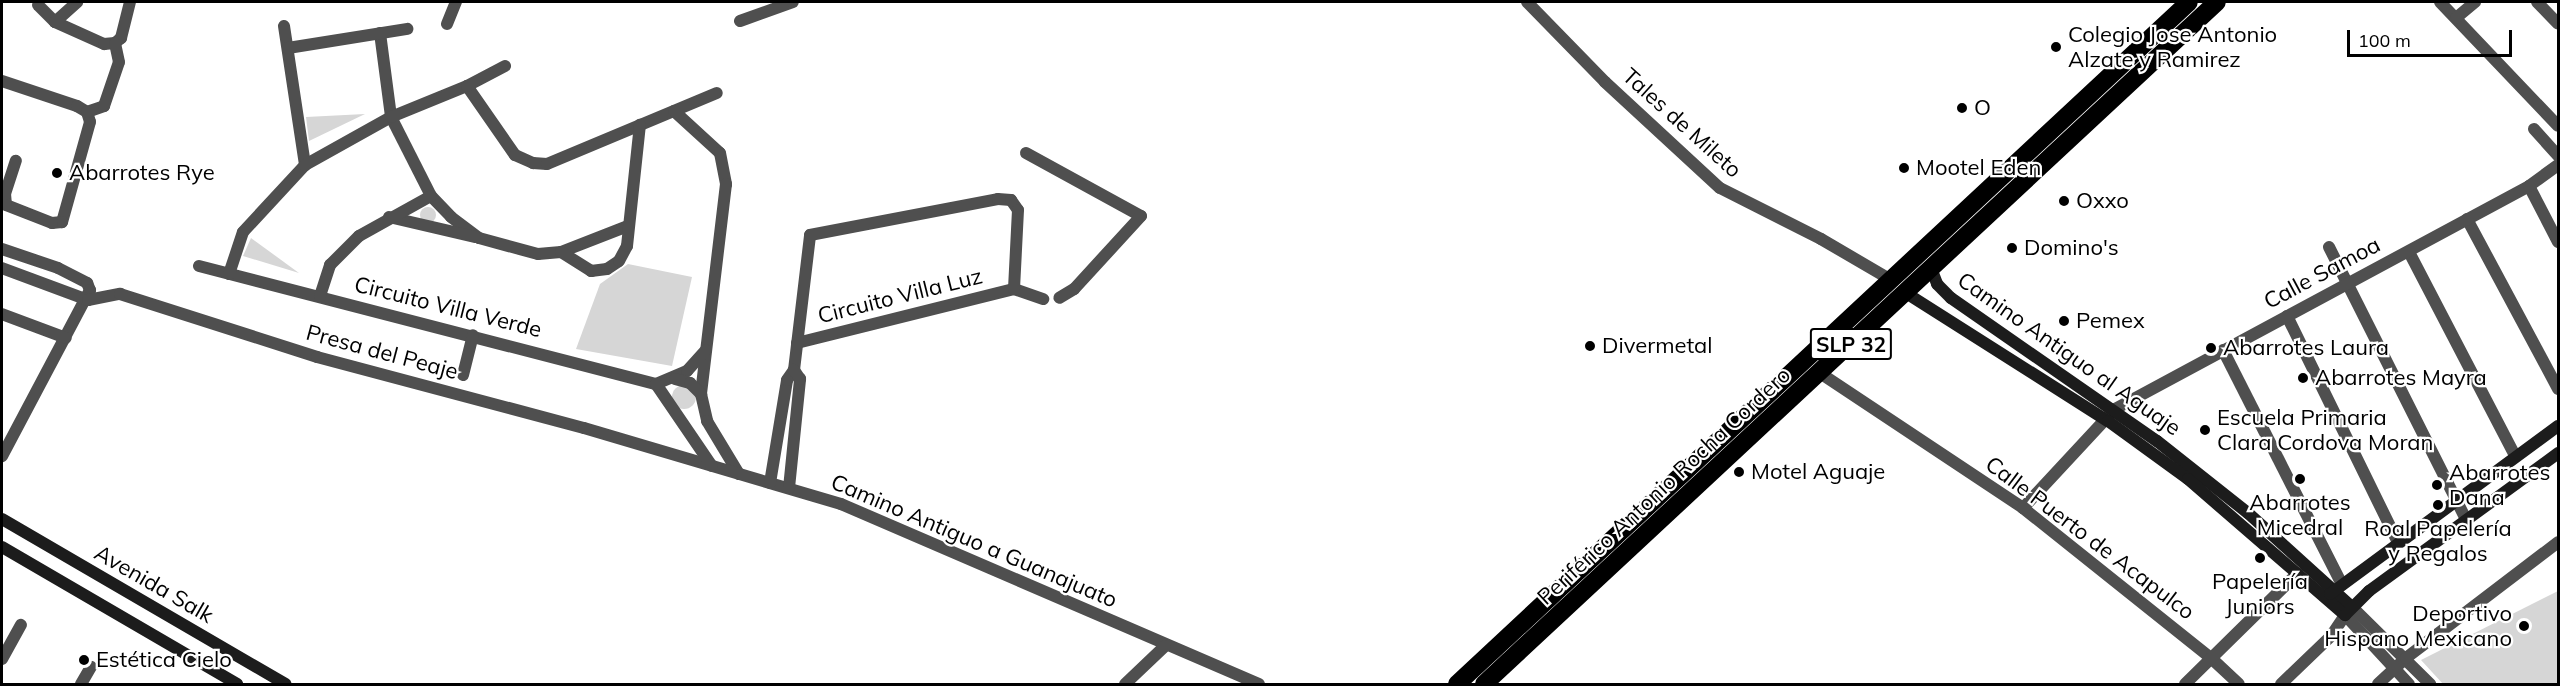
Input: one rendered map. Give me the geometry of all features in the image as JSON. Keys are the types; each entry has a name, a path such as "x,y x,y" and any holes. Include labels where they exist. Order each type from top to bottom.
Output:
{"highway":[{"name":"Periférico Antonio Rocha Cordero","path":"1485,684 1820,373 1899,287 2188,2"},
{"name":"Periférico Antonio Rocha Cordero","path":"1457,684 1709,447 1899,287 1931,268 2211,7"}],"street":[{"path":"55,22 77,2"},
{"path":"38,5 55,22 104,44 115,43 121,38 130,2"},
{"path":"447,24 456,2"},
{"path":"740,21 793,2"},
{"name":"Tales de Mileto","path":"1527,2 1605,82 1720,188 1899,287"},
{"path":"2211,7 2223,2"},
{"path":"2440,2 2559,126"},
{"path":"2456,18 2475,2"},
{"path":"2537,2 2559,24"},
{"path":"284,26 305,165"},
{"path":"288,48 407,29"},
{"path":"380,33 391,117 431,196 479,238"},
{"path":"2,81 87,112 104,106 119,62 115,43"},
{"path":"229,274 243,232 305,165 391,117 467,86 505,66"},
{"path":"467,86 515,155 533,163 547,164 717,93"},
{"path":"674,111 720,153 726,184 701,394 707,421 739,474"},
{"path":"16,161 6,194 6,205 51,223 62,222 90,122 87,112"},
{"path":"561,252 591,271 607,269 623,253 640,125"},
{"path":"2534,129 2559,156"},
{"path":"1026,153 1141,216 1074,290 1059,298"},
{"name":"Calle Samoa","path":"2022,508 2111,415 2223,350 2529,186 2559,165"},
{"path":"2529,186 2559,242"},
{"path":"320,296 330,265 359,236 389,217 431,196"},
{"name":"Circuito Villa Luz","path":"770,483 787,380 794,370 810,235 821,229 998,199 1011,200 1018,210 1014,288"},
{"path":"389,217 538,254 561,252 628,226"},
{"path":"2467,219 2559,389"},
{"path":"2329,247 2467,521"},
{"path":"2,249 58,268 87,283 88,300 6,437 2,456"},
{"path":"2409,252 2515,456"},
{"name":"Circuito Villa Verde","path":"199,266 656,384 675,379 706,350"},
{"path":"2,268 88,300"},
{"name":"Camino Antiguo al Aguaje","path":"1931,268 1937,284 1951,298 2248,513 2334,591 2409,684"},
{"name":"Camino Antiguo al Aguaje","path":"1899,287 2111,415 2298,573 2334,591"},
{"name":"Circuito Villa Luz","path":"797,343 1014,288 1043,299"},
{"name":"Presa del Peaje","path":"88,300 120,294 166,311 666,453"},
{"path":"2,314 66,338"},
{"path":"2287,316 2398,543"},
{"path":"463,375 473,335"},
{"path":"2223,350 2334,591 2515,456 2559,426"},
{"name":"Circuito Villa Luz","path":"789,488 800,379 794,370"},
{"name":"Calle Puerto de Acapulco","path":"1820,373 2022,508 2211,658 2240,684"},
{"path":"675,379 690,383 701,394"},
{"path":"656,384 712,466"},
{"path":"700,449 716,439"},
{"name":"Camino Antiguo a Guanajuato","path":"666,453 841,504 1165,646 1259,684"},
{"path":"2281,684 2331,636 2349,611 2559,453"},
{"name":"Avenida Salk","path":"2,519 286,684"},
{"path":"2378,684 2406,658 2559,542"},
{"name":"Avenida Salk","path":"2,547 237,684"},
{"path":"2185,684 2298,573"},
{"name":"Camino Antiguo al Aguaje","path":"2349,611 2406,658 2430,684"},
{"path":"2,659 21,625"},
{"path":"1125,684 1165,646"},
{"path":"81,684 91,667"}],"shaded area":[{"path":"365,114 309,141 306,117"},
{"path":"428,207 436,215 428,223 420,215"},
{"path":"251,238 299,273 243,256"},
{"path":"628,264 692,277 672,366 576,349 600,284"},
{"path":"684,385 692,389 696,397 692,405 684,409 676,405 672,397 676,389"},
{"name":"Deportivo Hispano Mexicano","path":"2558,591 2558,684 2443,684 2421,660"}],"place":[{"name":"Colegio Jose Antonio Alzate y Ramirez","path":"2056,47"},
{"name":"O","path":"1962,108"},
{"name":"Mootel Eden","path":"1904,168"},
{"name":"Abarrotes Rye","path":"57,173"},
{"name":"Oxxo","path":"2064,201"},
{"name":"Domino's","path":"2012,248"},
{"name":"Pemex","path":"2064,321"},
{"name":"Divermetal","path":"1590,346"},
{"name":"Abarrotes Laura","path":"2211,348"},
{"name":"Abarrotes Mayra","path":"2303,378"},
{"name":"Escuela Primaria Clara Cordova Moran","path":"2205,430"},
{"name":"Motel Aguaje","path":"1739,472"},
{"name":"Abarrotes Micedral","path":"2300,479"},
{"name":"Abarrotes Dana","path":"2437,485"},
{"name":"Roal Papelería y Regalos","path":"2438,505"},
{"name":"Papelería Juniors","path":"2260,558"},
{"name":"Deportivo Hispano Mexicano","path":"2524,626"},
{"name":"Estética Cielo","path":"84,660"}]}
